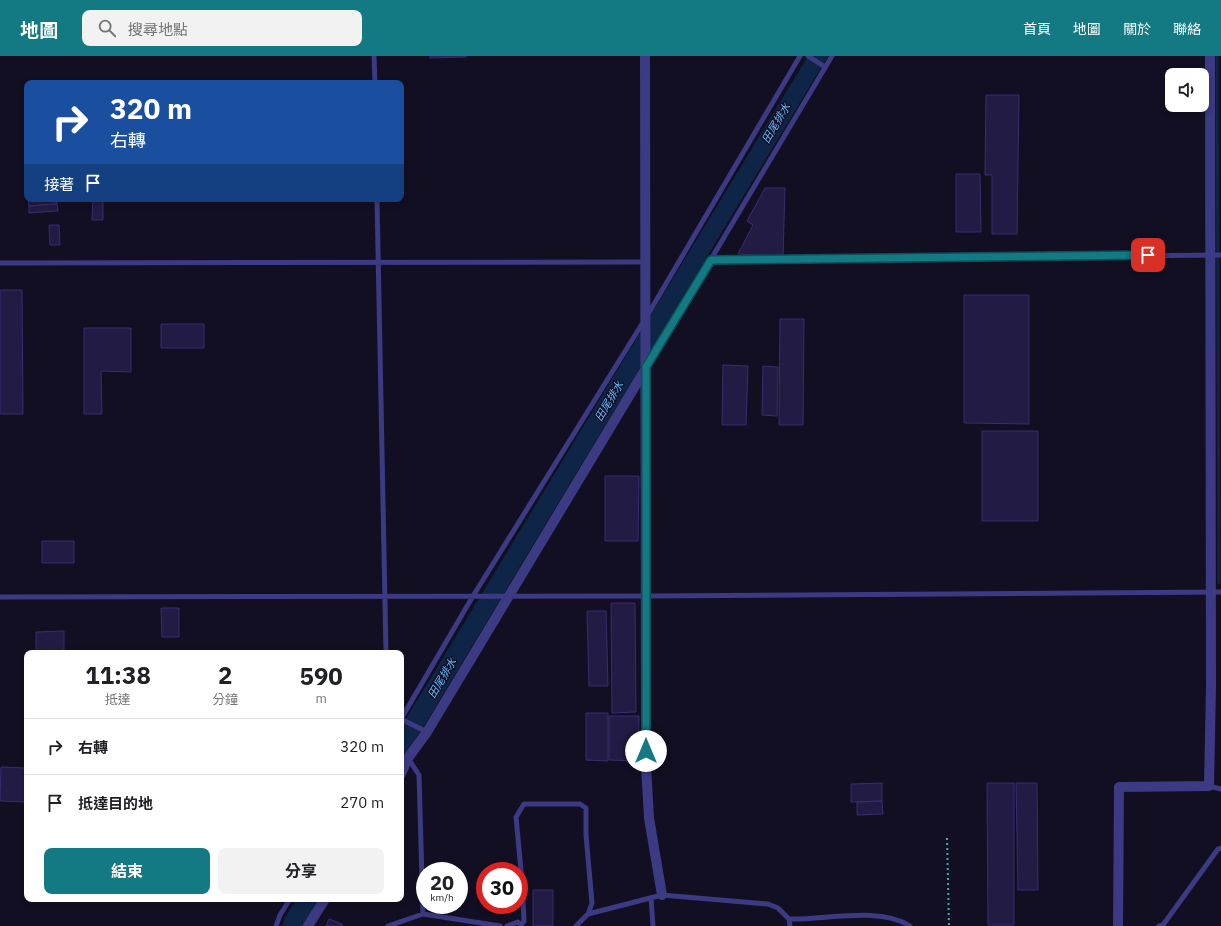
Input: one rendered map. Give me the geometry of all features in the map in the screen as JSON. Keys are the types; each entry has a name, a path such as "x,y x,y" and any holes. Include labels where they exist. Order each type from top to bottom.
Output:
{"street":[{"path":"645,56 645,262 647,316 646,766 649,818 662,895"},
{"path":"1118,926 1119,787 1209,786 1216,592 1216,255 1210,56"},
{"path":"404,767 423,730 507,596 646,367"},
{"path":"308,926 323,902"}],"lane":[{"path":"374,56 375,80"},
{"path":"404,714 473,596 647,316 800,56"},
{"path":"808,56 825,67"},
{"path":"646,367 832,56"},
{"path":"377,202 386,650"},
{"path":"711,260 1216,255"},
{"path":"0,263 378,261 645,262"},
{"path":"0,597 646,596 1216,592"},
{"path":"404,720 423,730"},
{"path":"408,758 419,775 422,862"},
{"path":"1209,786 1221,789"},
{"path":"507,926 518,922 521,925 524,922 516,817 524,804 580,804 586,808 587,849 592,903 588,914 576,926"},
{"path":"1162,926 1218,849 1221,848"},
{"path":"588,914 662,895 768,904 778,908 790,919 817,919 874,914 900,920 910,926"},
{"path":"651,898 653,926"},
{"path":"276,926 280,915 288,902"},
{"path":"388,926 423,914 500,926"},
{"path":"790,919 790,926"}],"path":[{"path":"947,838 949,926"}],"water":[{"name":"田尾排水","path":"808,56 828,56 404,759 404,722"},
{"path":"295,902 317,902 303,926 282,926 286,916"}],"building":[{"path":"430,56 466,56 466,57 430,58"},
{"path":"986,95 1019,95 1017,234 992,234 992,175 985,175"},
{"path":"956,174 980,174 981,232 956,232"},
{"path":"765,188 785,188 783,256 738,254 753,225 747,221"},
{"path":"28,202 57,202 57,204 29,206"},
{"path":"93,202 103,202 103,220 92,220"},
{"path":"57,204 58,211 29,213 29,206"},
{"path":"49,225 59,225 60,245 50,245"},
{"path":"0,290 22,290 23,414 0,414"},
{"path":"964,295 1029,295 1029,424 964,423"},
{"path":"780,319 804,319 803,425 779,425"},
{"path":"161,324 204,324 204,348 161,348"},
{"path":"84,328 131,328 131,372 101,371 102,414 84,414"},
{"path":"723,365 748,366 746,425 722,425"},
{"path":"763,366 778,367 777,416 762,415"},
{"path":"982,431 1038,431 1038,521 982,521"},
{"path":"605,476 639,476 638,541 605,541"},
{"path":"42,541 74,541 74,563 42,563"},
{"path":"611,603 635,603 636,712 612,713"},
{"path":"161,608 179,608 179,637 162,637"},
{"path":"587,611 606,611 608,686 589,686"},
{"path":"64,631 64,650 36,650 36,632"},
{"path":"586,713 608,713 608,761 586,760"},
{"path":"609,716 639,716 638,761 609,760"},
{"path":"1,767 24,768 24,802 0,801"},
{"path":"882,783 882,801 851,802 851,784"},
{"path":"987,783 1014,783 1014,925 988,925"},
{"path":"1016,783 1037,783 1038,890 1018,890"},
{"path":"882,801 883,814 857,815 857,802"},
{"path":"533,890 553,890 553,926 533,926"},
{"path":"329,919 342,924 342,926 326,926"}],"waterway":[{"path":"1217,56 1219,583"}],"route":[{"path":"646,751 646,367 711,260 1148,255"}]}
